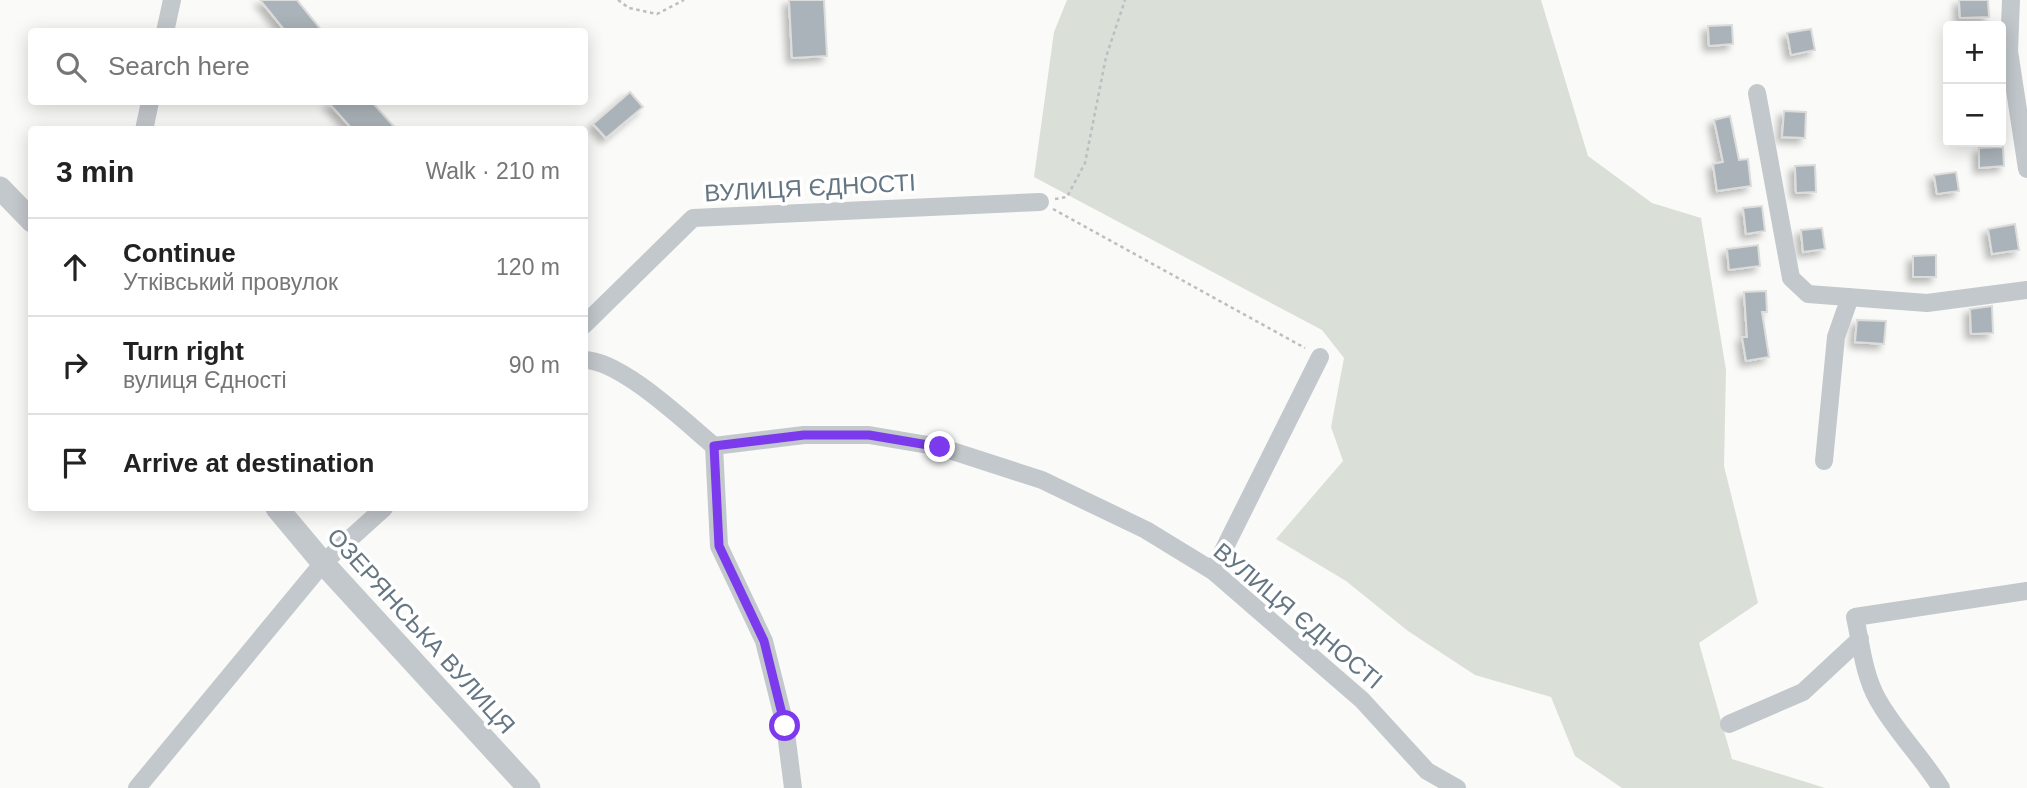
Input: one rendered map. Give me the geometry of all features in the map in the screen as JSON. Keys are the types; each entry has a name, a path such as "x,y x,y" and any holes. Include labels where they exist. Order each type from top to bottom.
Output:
{"street":[{"path":"166,28 172,0"},
{"path":"2011,0 2009,51 2027,169"},
{"path":"1757,93 1791,278 1808,294 1927,303 2027,290"},
{"path":"145,126 149,105"},
{"path":"0,188 28,217"},
{"name":"ВУЛИЦЯ ЄДНОСТІ","path":"588,321 694,218 1040,202"},
{"path":"1824,461 1836,337 1850,297"},
{"path":"1213,571 1320,357"},
{"path":"588,360 595,360 636,382 714,446 719,546 764,641 785,726 793,788"},
{"name":"ВУЛИЦЯ ЄДНОСТІ","path":"714,446 804,435 869,435 940,447 1042,480 1146,530 1213,571 1362,700 1427,771 1457,788"},
{"name":"ОЗЕРЯНСЬКА ВУЛИЦЯ","path":"280,511 323,563 528,788"},
{"path":"146,784 323,563 381,511"},
{"path":"1941,788 1926,762 1902,736 1877,698 1855,617 2027,591"},
{"path":"1729,724 1803,692 1860,639"}],"path":[{"path":"618,0 629,8 657,14 684,0"},
{"path":"1040,202 1067,197 1084,163 1106,57 1125,0"},
{"path":"1040,202 1320,357"}],"shaded area":[{"path":"1067,0 1541,0 1588,156 1652,203 1701,218 1726,370 1724,466 1758,603 1699,643 1732,759 1825,788 1622,788 1575,756 1551,697 1475,675 1408,631 1346,581 1276,539 1343,461 1331,427 1344,358 1322,330 1034,177 1054,32"}],"building":[{"path":"260,0 297,0 320,28 283,28"},
{"path":"789,0 824,0 827,56 792,58"},
{"path":"1959,0 1988,0 1989,17 1960,18"},
{"path":"1732,25 1733,44 1709,46 1708,26"},
{"path":"1811,29 1815,50 1791,55 1787,33"},
{"path":"630,92 643,107 606,138 593,124"},
{"path":"331,105 375,105 393,126 349,126"},
{"path":"1784,111 1806,112 1805,138 1782,137"},
{"path":"1730,116 1739,160 1748,159 1751,186 1717,191 1713,164 1723,162 1714,120"},
{"path":"2003,147 2004,166 1979,168 1979,148"},
{"path":"1815,165 1816,192 1796,193 1795,166"},
{"path":"1956,172 1959,191 1937,194 1934,175"},
{"path":"1762,206 1765,231 1746,234 1743,208"},
{"path":"2015,224 2019,250 1992,254 1988,229"},
{"path":"1822,228 1825,249 1803,252 1801,230"},
{"path":"1758,245 1760,266 1729,270 1727,249"},
{"path":"1936,255 1936,277 1913,277 1913,256"},
{"path":"1766,291 1767,312 1762,312 1769,357 1746,361 1742,337 1747,337 1744,292"},
{"path":"1992,306 1993,333 1971,334 1970,309"},
{"path":"1857,320 1886,321 1884,344 1855,342"}],"route":[{"path":"785,726 764,641 719,546 714,446 804,435 869,435 940,447"}]}
